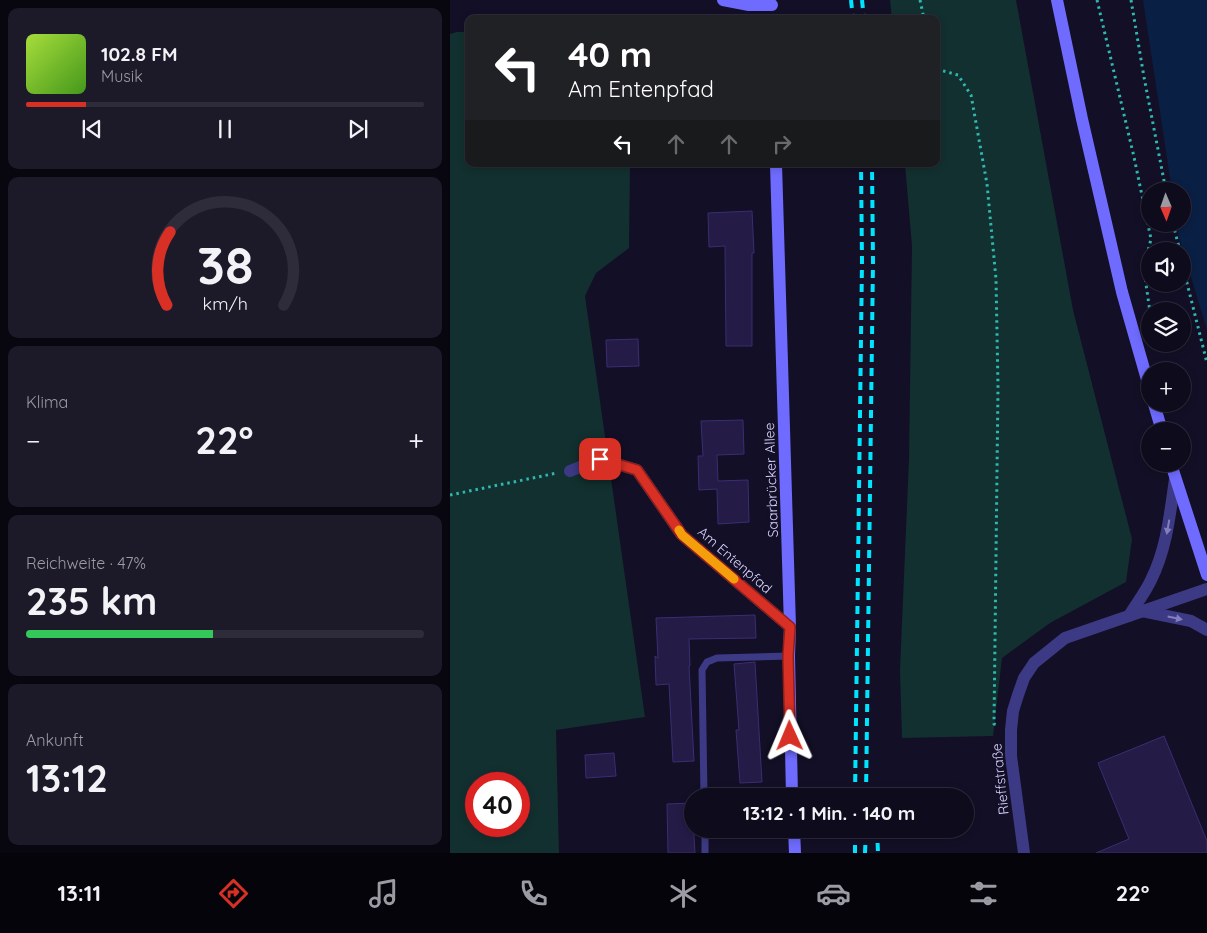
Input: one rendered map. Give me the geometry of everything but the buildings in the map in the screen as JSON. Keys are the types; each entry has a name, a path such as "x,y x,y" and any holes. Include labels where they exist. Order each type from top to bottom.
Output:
{"street":[{"path":"723,0 749,5 772,3"},
{"path":"1057,0 1122,292 1142,362"},
{"name":"Saarbrücker Allee","path":"776,167 790,627 788,656 792,788"},
{"name":"Am Entenpfad","path":"570,471 600,459 637,470 682,535 790,627"},
{"path":"1173,472 1207,575"},
{"path":"1129,616 1158,566 1167,532 1175,479"},
{"name":"Rieffstraße","path":"1024,853 1011,756 1011,730 1013,711 1018,695 1024,678 1034,663 1065,638 1207,589"},
{"path":"1142,611 1191,621 1207,630"},
{"path":"794,838 795,853"}],"lane":[{"path":"704,788 702,670 706,662 717,658 788,656"},
{"path":"705,838 705,853"}],"path":[{"path":"920,0 923,15"},
{"path":"1097,0 1151,239 1146,259 1145,277 1149,302"},
{"path":"1131,0 1164,182"},
{"path":"940,70 958,75 971,96 987,184 996,278 998,387 994,724 1011,730"},
{"path":"1189,292 1207,363"},
{"path":"450,495 570,471"}],"green space":[{"path":"890,0 1016,0 1073,310 1132,539 1126,582 1050,623 1002,658 993,736 902,738 900,670 909,459 912,246 905,167 940,167 940,15 892,15"},
{"path":"457,32 465,32 465,167 630,167 629,248 596,273 585,296 645,717 556,730 559,853 450,853 450,34"}],"water":[{"path":"1143,0 1207,0 1207,330 1191,277 1191,242 1180,242 1178,234 1178,232 1191,232 1191,182 1171,182"}],"railway":[{"path":"851,0 853,15"},
{"path":"862,0 864,15"},
{"path":"855,788 862,262 861,167"},
{"path":"866,788 873,262 872,167"},
{"path":"855,838 855,853"},
{"path":"865,853 866,838"},
{"path":"877,838 878,853"}],"slow traffic":[{"path":"679,530 682,535 734,579"}],"route":[{"path":"600,459 637,470 682,535 790,627 788,656 790,736"}]}
